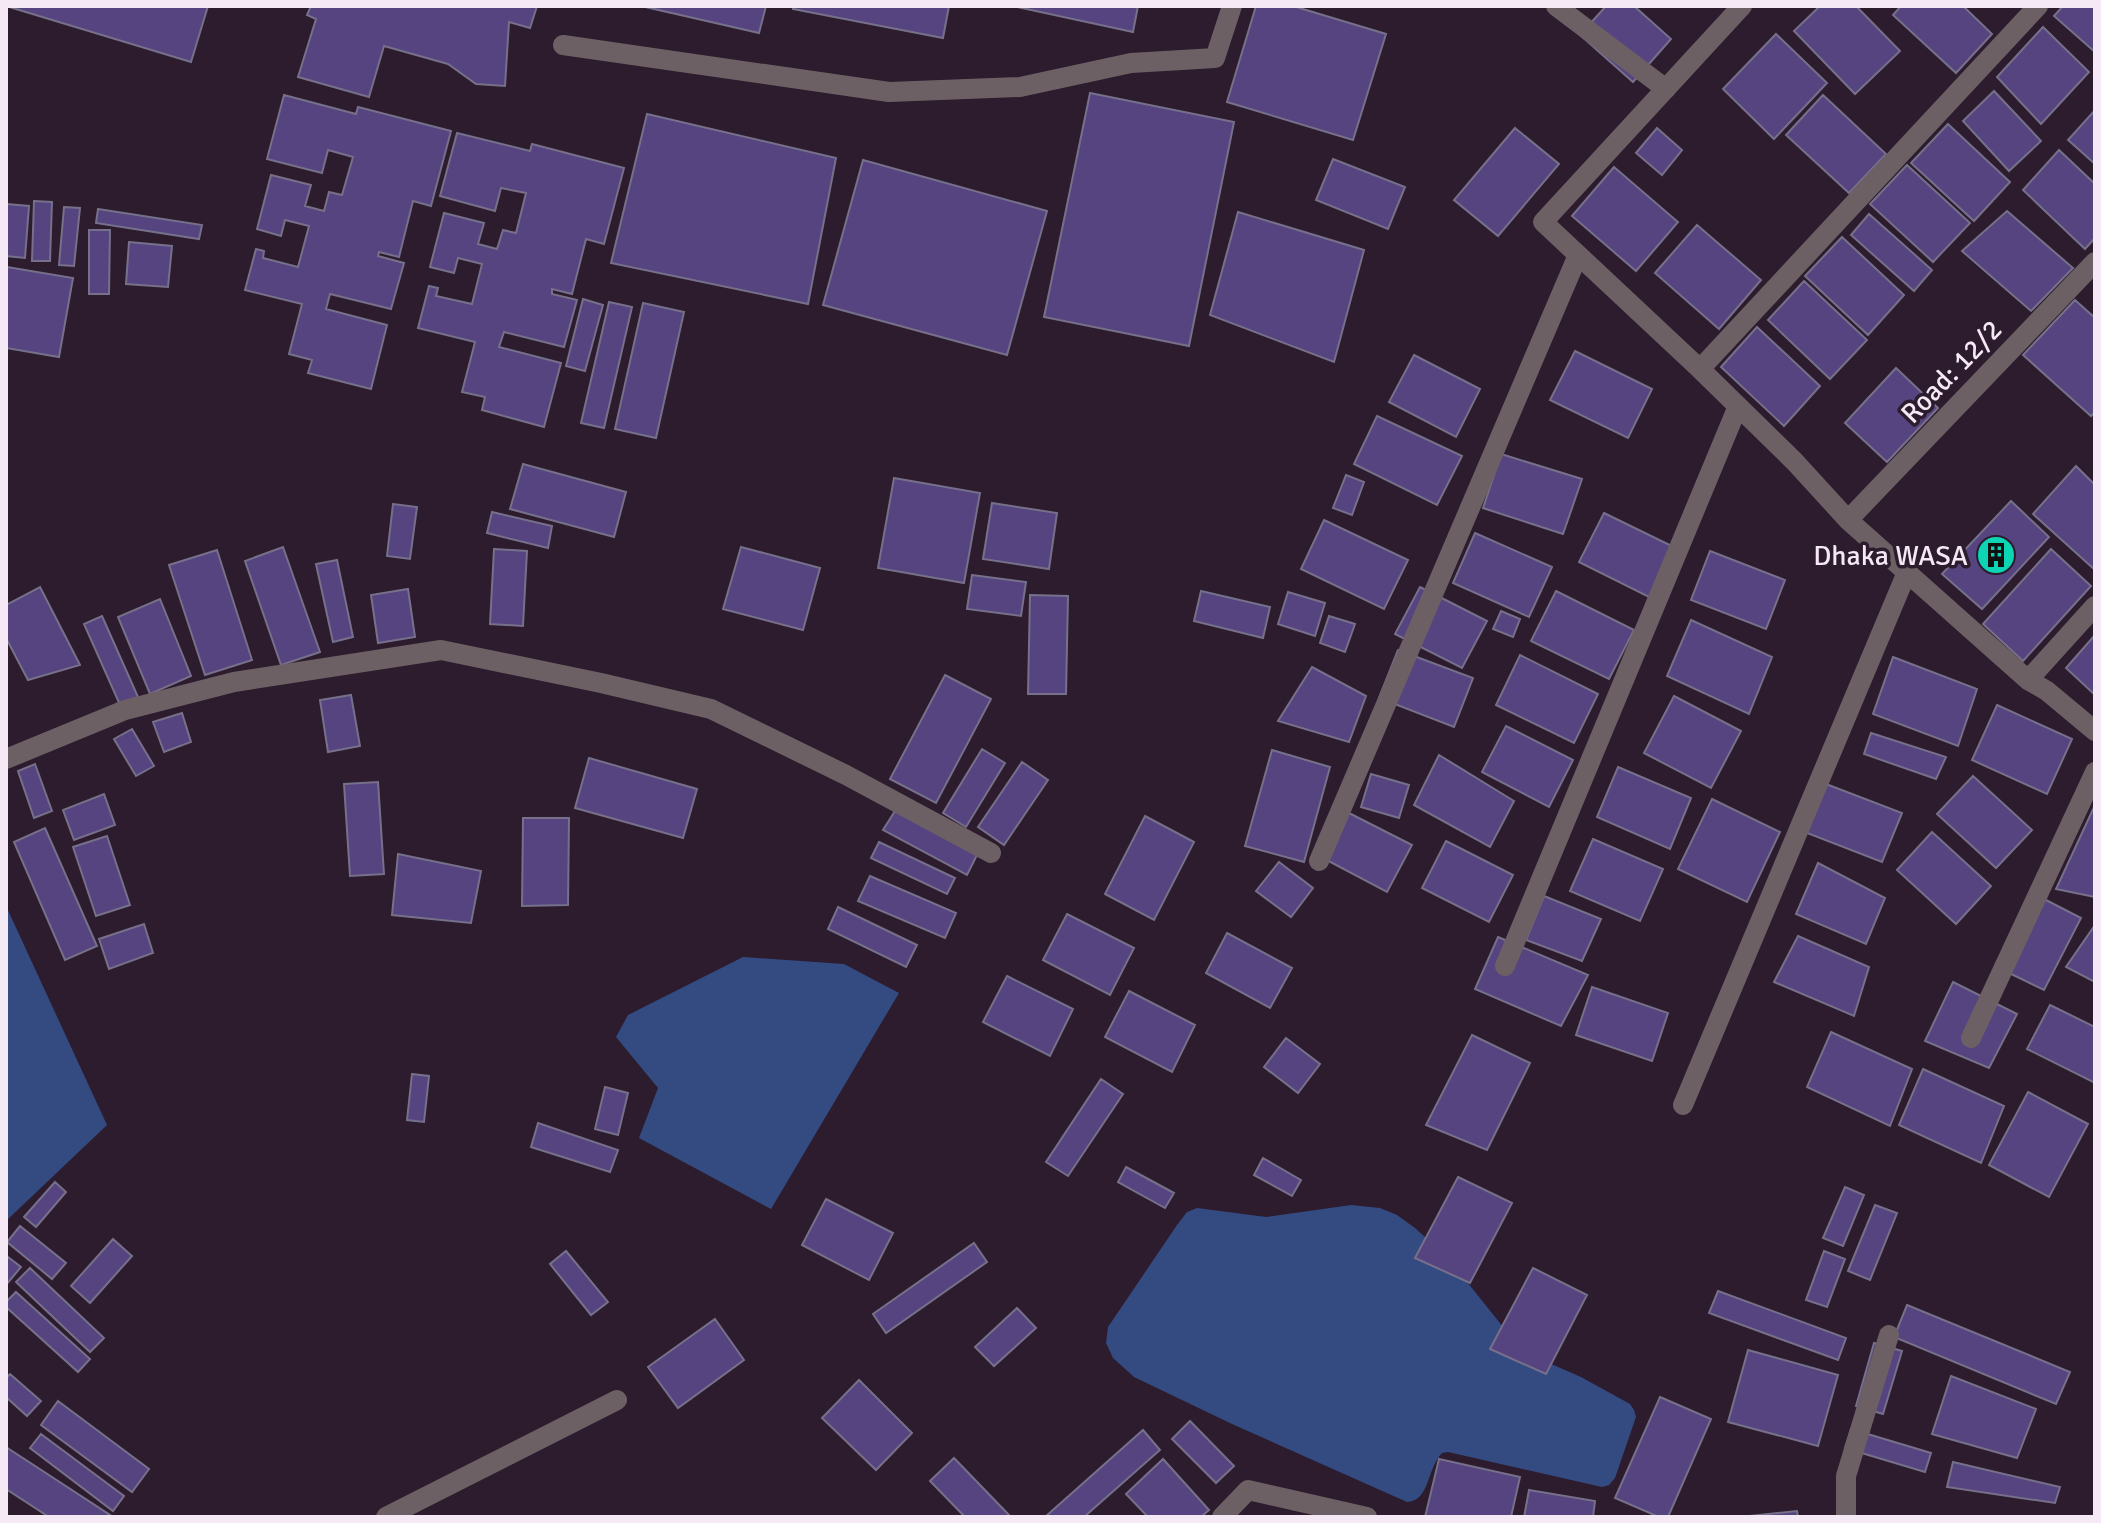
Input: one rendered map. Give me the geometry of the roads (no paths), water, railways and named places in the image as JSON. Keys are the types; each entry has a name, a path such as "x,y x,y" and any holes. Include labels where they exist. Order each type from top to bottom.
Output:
{"street":[{"path":"563,45 889,92 1020,87 1131,63 1215,58 1232,6"},
{"path":"1556,6 1666,89"},
{"path":"1742,6 1543,222 1738,406 1848,520 2028,680 2047,691 2095,731"},
{"path":"1700,369 2038,6"},
{"path":"1319,861 1578,255"},
{"name":"Road: 12/2","path":"1848,520 2095,262"},
{"path":"1505,966 1738,406"},
{"path":"1683,1105 1907,572"},
{"path":"2028,680 2095,606"},
{"path":"6,759 125,710 234,682 441,650 711,709 846,775 991,853"},
{"path":"1971,1038 2095,772"},
{"path":"1846,1517 1846,1476 1889,1335"},
{"path":"386,1517 617,1400"},
{"path":"1222,1517 1248,1490 1367,1517"}],"water":[{"path":"6,906 107,1125 6,1221"},
{"path":"743,957 844,964 899,993 771,1209 639,1138 658,1088 616,1037 628,1015"},
{"path":"1351,1205 1380,1208 1397,1215 1448,1258 1507,1332 1542,1360 1630,1404 1636,1417 1615,1478 1609,1485 1602,1487 1448,1452 1442,1453 1437,1460 1420,1496 1407,1502 1134,1377 1113,1358 1106,1343 1108,1327 1187,1212 1197,1208 1266,1217"}],"place":[{"name":"Dhaka WASA","path":"1996,555"}]}
